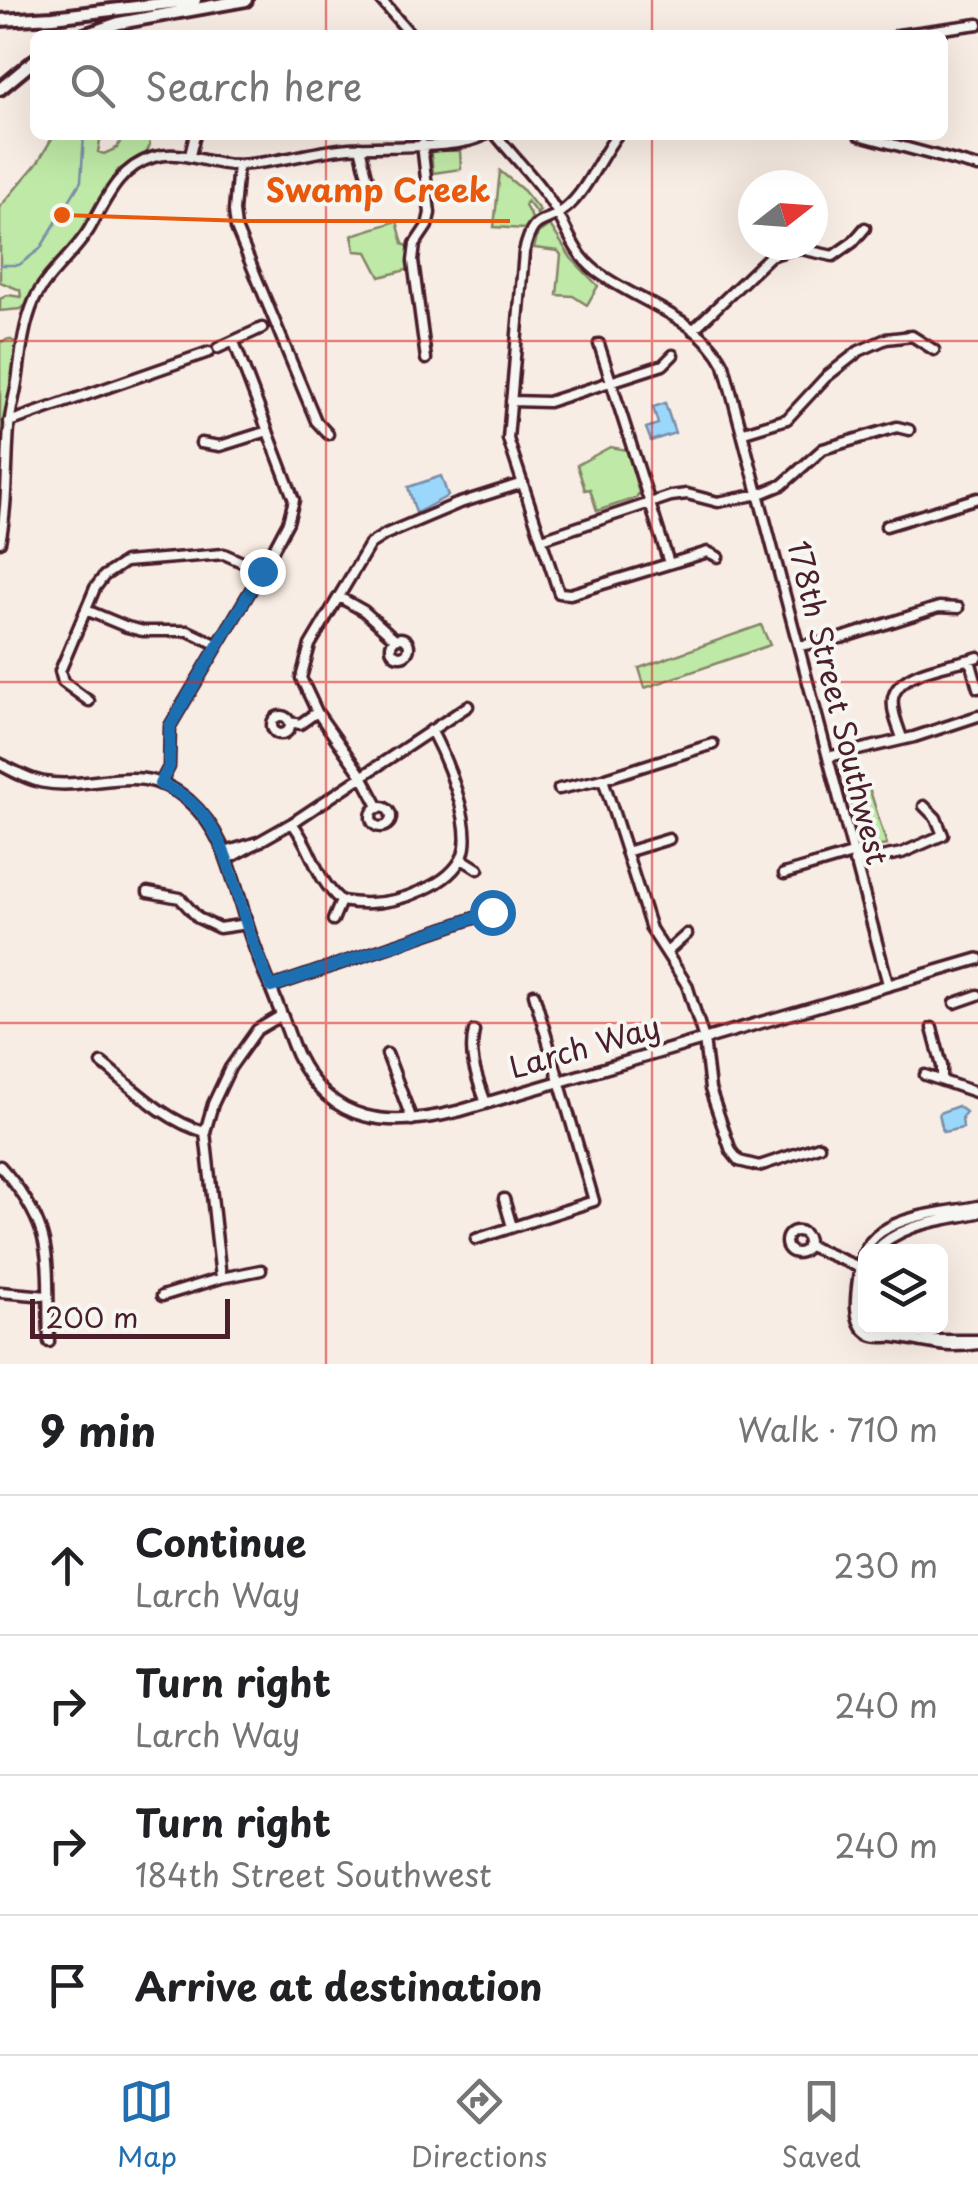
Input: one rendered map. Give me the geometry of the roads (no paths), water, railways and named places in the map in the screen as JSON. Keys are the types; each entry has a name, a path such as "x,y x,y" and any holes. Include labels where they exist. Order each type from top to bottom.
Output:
{"highway":[{"path":"0,20 195,0"},
{"path":"100,30 246,0"},
{"path":"0,89 30,64"}],"main road":[{"name":"Larch Way","path":"0,764 45,782 114,777 160,784 172,788 210,822 227,856 246,924 296,1054 308,1074 334,1102 383,1122 412,1120 486,1103 978,960"}],"street":[{"path":"381,0 407,30"},
{"path":"934,30 978,24"},
{"path":"190,155 194,140"},
{"path":"0,542 9,422 22,342 34,300 70,257 128,170 154,157 190,155 238,165 360,147 462,144 472,140"},
{"name":"178th Street Southwest","path":"500,140 558,212 582,260 693,330 712,346 724,365 888,984"},
{"path":"614,140 566,209 536,224 529,234 524,252 508,439 556,592 570,594 708,552 718,557"},
{"path":"876,140 978,168"},
{"path":"422,144 430,214 416,244 413,262 426,359"},
{"path":"360,147 370,188"},
{"path":"238,165 236,228 316,421 328,434"},
{"path":"693,330 770,256 800,248 833,256 865,228"},
{"path":"9,422 214,350 262,328"},
{"path":"744,432 787,419 826,377 859,351 886,339 912,336 934,350"},
{"path":"160,784 169,767 170,726 262,571 288,522 294,500 234,342"},
{"path":"599,344 669,563"},
{"path":"511,401 548,402 663,364 673,356"},
{"path":"542,539 687,494 718,502 760,494 782,485 823,449 897,427 909,430"},
{"path":"201,444 220,446 268,431"},
{"path":"378,808 362,776 317,712 301,678 310,645 370,544 458,504 522,483"},
{"path":"886,526 978,498"},
{"path":"89,701 63,682 60,674 104,576 137,559 224,554 262,571"},
{"path":"339,598 364,611 395,639"},
{"path":"799,646 841,638 940,606 958,608"},
{"path":"86,610 126,627 188,631 218,645"},
{"path":"902,738 893,694 913,676 974,658 978,688"},
{"path":"227,856 292,823 468,706"},
{"path":"290,722 300,724 317,712"},
{"path":"828,757 978,716"},
{"path":"292,823 305,839 325,887 341,901 365,905 417,893 445,878 462,859 465,829 441,749 431,730"},
{"path":"559,789 604,779 713,744"},
{"path":"604,779 651,929 687,985 704,1039 710,1090 730,1151 739,1160 759,1166 819,1146"},
{"path":"784,874 853,858 902,852 944,834 924,806"},
{"path":"626,852 668,839"},
{"path":"462,859 478,870"},
{"path":"148,892 180,898 198,918 219,928 246,924"},
{"path":"333,920 341,901"},
{"path":"271,987 492,912"},
{"path":"668,952 687,934"},
{"path":"476,1239 594,1201 534,994"},
{"path":"955,1003 978,995"},
{"path":"221,1278 205,1132 230,1068 257,1030 282,1015"},
{"path":"932,1028 942,1079"},
{"path":"474,1031 472,1064 486,1103"},
{"path":"387,1054 412,1120"},
{"path":"102,1064 168,1116 185,1127 205,1132"},
{"path":"925,1075 978,1093"},
{"path":"0,1166 24,1194 46,1243 49,1342"},
{"path":"504,1199 512,1227"},
{"path":"869,1244 886,1228 978,1206"},
{"path":"880,1244 902,1230 978,1214"},
{"path":"807,1245 858,1262"},
{"path":"162,1296 261,1270"},
{"path":"858,1289 857,1315 866,1332 889,1336"},
{"path":"0,1292 48,1296"},
{"path":"886,1334 926,1346 949,1348 978,1342"}],"water":[{"path":"665,403 675,433 651,441 646,428 658,424 653,407"},
{"path":"441,476 448,496 416,513 408,487"},
{"path":"958,1106 966,1112 962,1117 963,1128 943,1132 939,1113"}],"waterway":[{"path":"0,265 19,265 40,249 81,181 84,140"}],"place":[{"name":"Swamp Creek","path":"62,215"}]}
